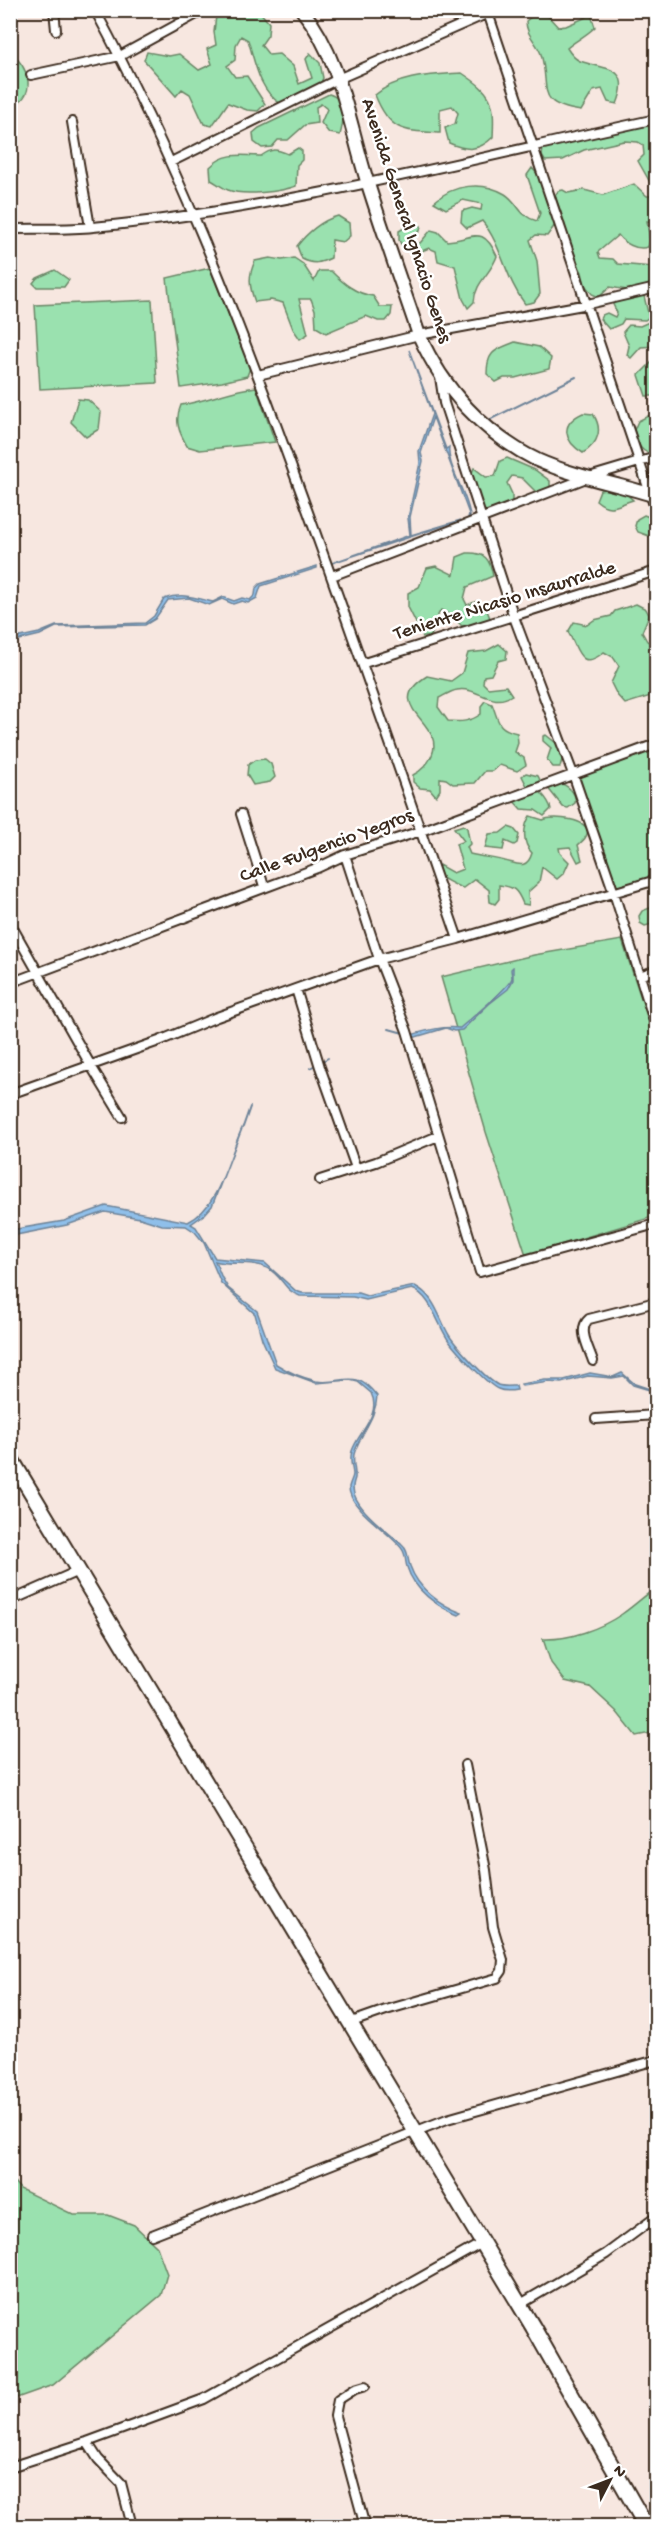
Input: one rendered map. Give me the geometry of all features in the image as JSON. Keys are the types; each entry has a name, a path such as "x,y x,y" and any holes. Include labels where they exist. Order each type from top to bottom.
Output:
{"highway":[{"path":"10,1457 182,1739 349,2024 482,2243 646,2526"}],"main road":[{"name":"Avenida General Ignacio Genes","path":"302,10 321,37 338,79 368,182 419,335 440,375 470,411 488,429 511,446 539,460 654,495"}],"street":[{"path":"54,10 56,30"},
{"path":"95,10 171,162 258,375 364,663 458,939"},
{"path":"31,75 120,56 204,10"},
{"path":"171,162 338,79 490,11 532,146 654,495 657,511"},
{"path":"10,229 90,227 193,215 368,182 657,119"},
{"path":"72,122 90,227"},
{"path":"258,375 419,335 588,304 657,288"},
{"path":"440,375 444,403 514,617 573,774 657,1027"},
{"path":"332,576 589,477 657,457"},
{"name":"Teniente Nicasio Insaurralde","path":"364,663 657,572"},
{"name":"Calle Fulgencio Yegros","path":"10,983 317,868 345,855 421,831 657,744"},
{"path":"241,814 264,886"},
{"path":"345,855 379,959 407,1034 480,1272 657,1224"},
{"path":"10,1094 379,959 458,939 657,880"},
{"path":"10,923 122,1117"},
{"path":"640,976 657,970"},
{"path":"296,989 319,1064 356,1168"},
{"path":"320,1180 376,1162 438,1136"},
{"path":"593,1361 583,1329 584,1323 589,1319 657,1302"},
{"path":"596,1419 657,1415"},
{"path":"10,1600 78,1571"},
{"path":"349,2024 386,2010 497,1978 502,1971 503,1960 493,1927 486,1870 465,1765"},
{"path":"152,2235 447,2119 657,2060"},
{"path":"519,2306 606,2254 657,2217"},
{"path":"10,2467 87,2442 204,2399 482,2243"},
{"path":"360,2526 364,2523 335,2416 338,2400 365,2385"},
{"path":"87,2442 98,2459 121,2483 132,2526"}],"green space":[{"path":"260,12 269,23 268,35 261,45 269,55 279,54 293,66 299,84 312,78 306,59 310,53 320,63 323,78 319,87 281,104 263,84 248,40 241,36 236,45 235,60 227,66 235,77 247,76 265,104 258,111 247,110 228,103 212,126 204,124 190,94 182,89 176,96 144,60 147,52 169,56 179,54 199,70 212,64 207,49 216,45 214,32 216,16"},
{"path":"536,13 547,15 558,27 591,15 595,27 567,48 578,60 614,71 619,76 621,91 617,104 608,102 602,89 593,91 581,111 566,108 550,99 541,54 526,26 526,21"},
{"path":"11,54 22,65 28,80 26,94 13,105 11,104"},
{"path":"462,73 486,92 492,106 493,137 478,147 467,148 449,143 445,128 455,124 458,113 452,106 440,109 440,133 407,130 392,123 375,95 394,83 405,80"},
{"path":"329,94 339,101 343,111 340,135 329,133 321,123 327,109 321,104 316,107 317,123 305,125 288,140 278,140 272,147 262,148 254,142 253,133 259,128"},
{"path":"656,119 656,223 647,221 650,241 648,247 631,246 618,235 598,252 600,258 613,259 618,264 653,267 656,269 656,287 627,290 610,287 599,297 592,294 585,285 582,272 568,249 564,221 555,196 558,191 563,190 568,193 584,190 603,195 634,184 647,196 651,196 651,184 638,161 644,155 643,145 638,142 624,141 584,150 563,160 545,161 542,156 543,148 549,142"},
{"path":"298,148 302,151 302,160 297,165 296,186 272,191 243,193 226,189 211,180 210,167 221,159 247,155 261,156 274,150 288,154"},
{"path":"532,168 540,177 555,225 547,236 536,235 530,240 537,261 540,294 534,302 525,304 518,294 489,230 482,221 467,228 461,222 462,211 472,208 481,210 482,204 463,200 446,209 434,202 459,188 487,187 505,194 522,213 537,221 540,213 527,175"},
{"path":"338,216 349,223 350,236 343,242 332,240 331,258 317,263 302,259 297,246 301,241 321,224"},
{"path":"412,223 421,226 420,231 410,237 413,244 420,243 431,230 438,232 447,241 476,236 487,240 492,246 497,256 477,289 474,302 468,308 463,299 455,266 438,261 436,251 429,248 417,253 404,250 399,240 399,231"},
{"path":"270,258 282,260 294,258 303,264 314,281 319,271 331,271 350,287 373,296 380,307 392,307 391,315 386,321 378,321 366,316 326,333 316,327 315,310 311,299 299,299 308,334 300,339 293,329 283,303 271,300 255,302 251,291 251,271 255,261"},
{"path":"210,268 250,368 247,376 181,388 167,278"},
{"path":"55,270 69,280 64,287 37,287 33,283 37,278"},
{"path":"630,292 644,296 649,317 645,320 624,319 621,324 609,329 600,319 602,315 607,313 615,317 617,313 612,302"},
{"path":"152,300 157,383 40,389 35,305"},
{"path":"656,319 656,346 641,347 631,358 627,355 629,346 623,332 629,325 640,326"},
{"path":"515,342 539,347 551,358 549,369 515,378 504,378 496,382 487,374 491,355 498,349"},
{"path":"656,358 656,396 646,396 639,375"},
{"path":"256,387 275,442 200,450 187,446 178,426 181,405"},
{"path":"78,399 88,400 101,412 99,429 86,437 71,422"},
{"path":"656,412 656,454 651,454 638,444 634,430 638,421"},
{"path":"583,413 593,414 598,425 598,435 593,445 583,453 568,438 567,427 575,417"},
{"path":"507,458 535,470 550,481 550,490 537,493 522,478 512,476 507,483 512,494 512,504 492,512 483,510 470,477 474,468 486,477 495,476 500,461"},
{"path":"611,488 625,493 633,500 610,507 596,500 600,490"},
{"path":"644,515 655,522 656,535 649,536 638,532 635,526 637,519"},
{"path":"467,553 482,555 486,558 493,576 467,587 464,599 467,605 477,601 486,608 490,618 485,625 462,626 441,610 430,637 423,637 408,607 408,593 419,587 427,568 436,566 454,575 457,557"},
{"path":"636,604 646,609 649,615 642,632 647,641 656,645 656,690 654,695 625,704 611,683 619,666 613,657 604,652 596,658 584,659 580,656 568,632 574,622 587,625 594,620 611,616 615,611"},
{"path":"499,644 507,651 506,659 498,661 491,675 484,676 483,683 488,688 506,686 512,695 498,700 471,691 457,690 439,698 438,707 448,721 461,721 473,719 481,714 481,706 485,701 492,704 502,726 517,733 518,743 515,752 524,758 526,765 517,771 500,765 492,771 485,771 475,783 453,784 440,778 440,790 436,796 430,789 420,788 413,782 413,775 427,764 432,755 434,743 411,705 410,696 414,687 427,676 451,681 462,673 468,653 486,651"},
{"path":"546,735 556,743 563,756 560,767 553,767 547,760 551,748 543,741 543,736"},
{"path":"656,746 656,880 614,893 573,774"},
{"path":"265,759 271,764 275,777 270,782 253,785 247,775 248,765 255,760"},
{"path":"526,773 538,776 541,782 537,787 551,809 544,816 535,810 521,809 511,798 517,790 528,788 522,776"},
{"path":"557,782 573,792 575,803 568,808 563,807 547,787"},
{"path":"530,816 543,820 570,819 584,825 587,834 578,845 582,860 578,862 570,847 559,848 560,853 569,862 564,873 557,879 542,867 539,882 528,892 529,905 523,904 517,892 508,887 499,885 499,899 495,904 490,902 489,890 475,879 463,888 436,873 439,865 453,873 463,869 456,844 464,841 454,828 463,825 467,828 470,844 467,847 470,854 525,864 532,853 526,845 525,835"},
{"path":"508,827 514,829 519,835 517,843 514,845 505,841 503,850 485,848 489,834 500,833"},
{"path":"655,906 656,923 645,926 640,923 639,916 642,911"},
{"path":"622,940 656,1044 656,1216 526,1255 486,1132 441,977 534,955"},
{"path":"656,1588 656,1732 636,1736 616,1711 590,1687 565,1681 551,1663 543,1639 563,1638 584,1633 604,1624 622,1614"},
{"path":"10,2177 20,2189 74,2215 108,2215 134,2225 157,2247 167,2274 161,2295 53,2385 11,2400"}],"water":[{"path":"409,350 446,449 449,447 451,462 470,516 468,518 469,514 433,417 421,453 423,461 410,517 411,535 461,520 329,564 410,535 408,518 420,463 419,451 432,414"},
{"path":"317,566 317,568 261,586 257,598 248,603 242,601 233,604 222,599 209,605 189,598 168,600 155,619 145,625 56,627 40,635 11,642 11,639 39,633 56,626 145,623 154,616 164,599 171,597 189,596 213,602 223,597 234,601 242,598 250,600 260,584"},
{"path":"513,967 513,980 508,989 462,1030 454,1031 446,1028 460,1028 489,1003 512,978 511,969"},
{"path":"445,1028 412,1038 411,1035"},
{"path":"243,1126 212,1206 191,1224 196,1227 215,1258 265,1263 296,1291 302,1293 358,1293 367,1296 415,1286 432,1301 449,1335 479,1370 498,1385 516,1386 517,1390 500,1390 480,1375 449,1341 429,1304 419,1292 412,1289 366,1300 353,1297 300,1296 291,1291 267,1268 254,1264 215,1261 228,1288 257,1311 276,1364 316,1381 354,1379 369,1387 377,1396 374,1411 354,1454 354,1495 372,1519 404,1547 414,1574 424,1589 438,1601 462,1613 459,1615 427,1597 410,1575 402,1549 362,1512 351,1495 349,1487 353,1474 351,1454 374,1409 371,1393 358,1382 350,1380 316,1383 275,1368 262,1339 255,1314 221,1283 204,1243 195,1232 186,1226 162,1225 140,1218 105,1212 67,1225 11,1236 11,1230 64,1221 106,1206 188,1222 199,1215 216,1193"},
{"path":"590,1373 613,1377 622,1373 635,1384 656,1392 633,1385 624,1376 612,1378 588,1376 561,1383 549,1382 522,1386 521,1384 564,1380"}],"waterway":[{"path":"489,420 576,377"},
{"path":"389,1029 407,1034"},
{"path":"310,1068 328,1058"},
{"path":"243,1127 250,1107"}]}
